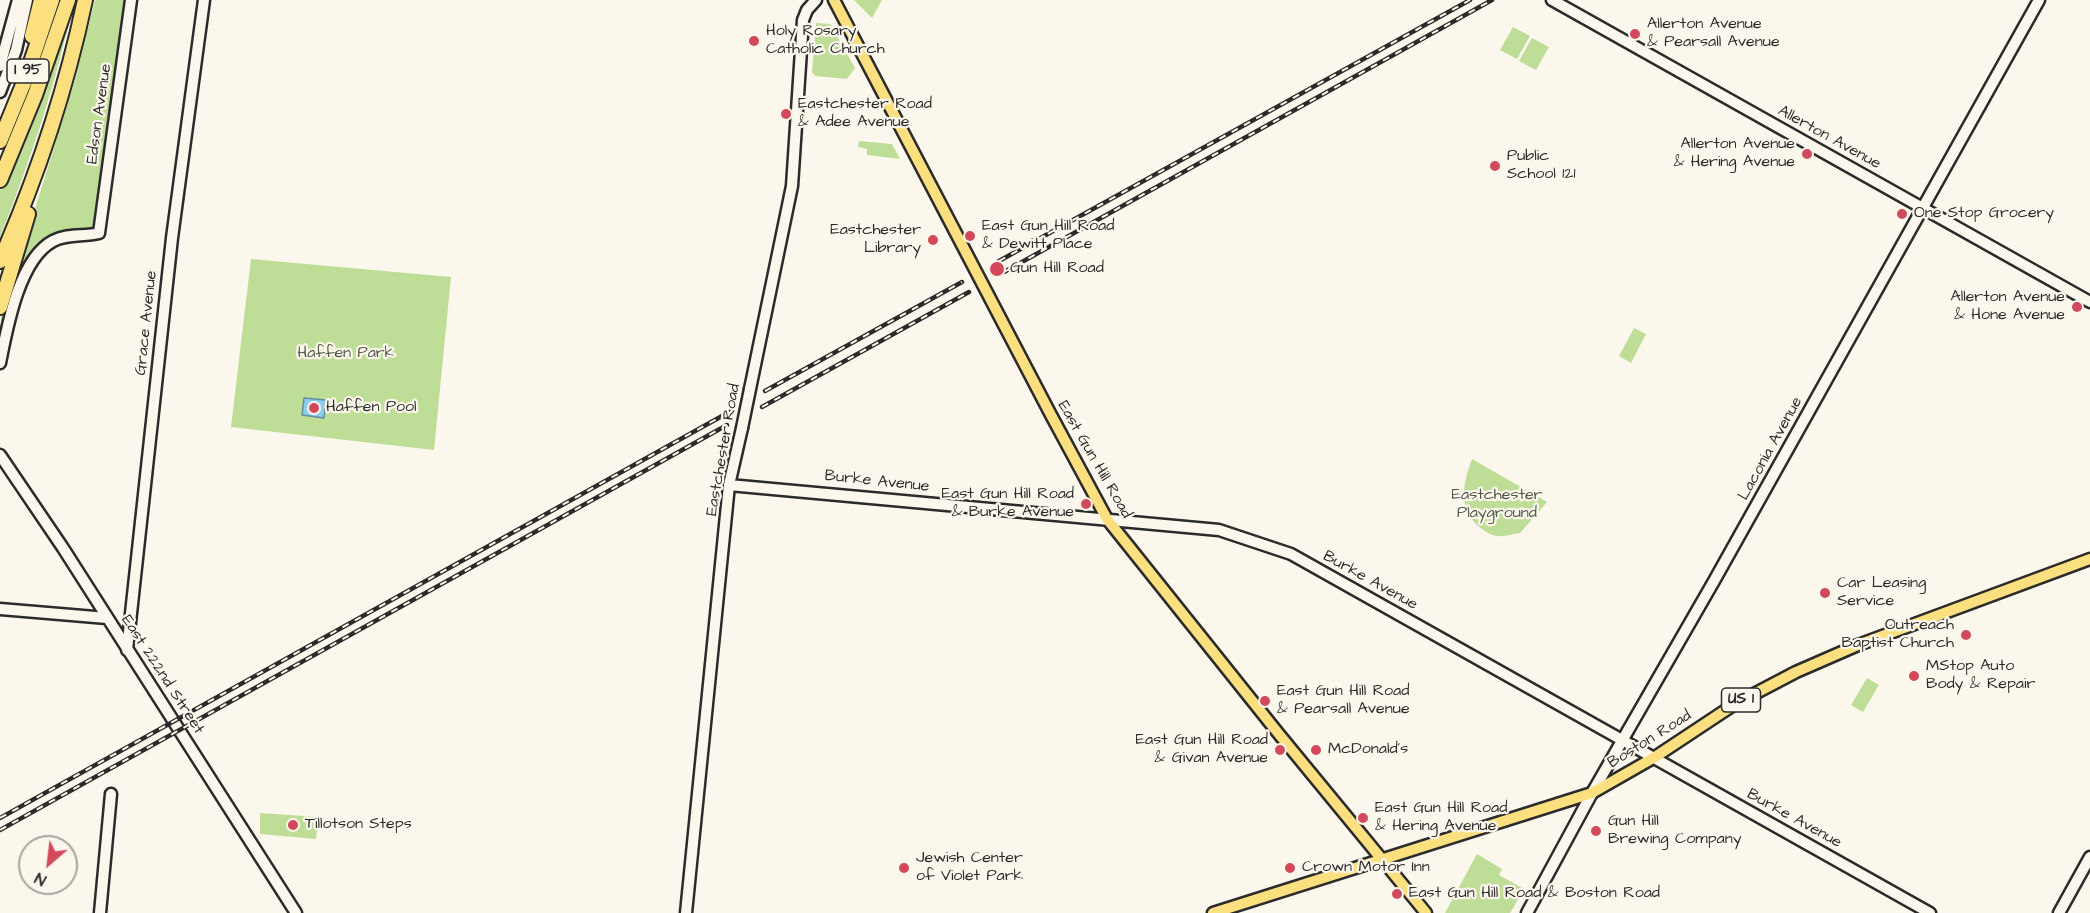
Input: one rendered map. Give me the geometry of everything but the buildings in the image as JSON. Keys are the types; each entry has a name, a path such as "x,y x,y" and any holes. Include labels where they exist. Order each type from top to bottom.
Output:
{"highway":[{"path":"12,113 42,0"},
{"name":"I 95","path":"0,141 52,0"},
{"path":"0,180 35,95 68,0"},
{"name":"I 95","path":"0,261 30,188 53,121 76,42 85,0"},
{"path":"0,307 41,174 53,121"}],"main road":[{"path":"0,92 15,50 19,19 18,0"},
{"path":"0,66 27,0"},
{"name":"Edson Avenue","path":"0,363 17,296 30,266 40,252 53,241 70,236 89,236 99,232 130,0"},
{"name":"Grace Avenue","path":"127,650 172,237 204,0"},
{"name":"Eastchester Road","path":"686,913 729,485 792,186 803,20 807,10 816,0"},
{"name":"East Gun Hill Road","path":"834,0 1107,519 1426,913"},
{"name":"Allerton Avenue","path":"1552,0 2090,302"},
{"name":"Laconia Avenue","path":"1527,913 1592,793 1924,208 2039,0"},
{"name":"East 222nd Street","path":"0,455 296,913"},
{"name":"Burke Avenue","path":"729,485 1219,530 1291,554 1930,913"},
{"name":"Boston Road","path":"1214,913 1592,793 1655,757 1735,704 1807,667 1858,645 2090,559"},
{"path":"0,609 107,618"},
{"path":"100,913 111,794"},
{"path":"2059,913 2090,858"}],"green space":[{"path":"74,0 60,60 42,120 0,237 0,191"},
{"path":"95,0 126,0 92,230 40,249 0,343 1,318 75,80"},
{"path":"854,0 882,0 872,18"},
{"path":"816,23 830,24 855,68 847,79 815,76 812,72"},
{"path":"1513,27 1530,36 1517,59 1500,50"},
{"path":"1532,38 1549,47 1536,70 1519,61"},
{"path":"859,141 892,144 900,159 867,155 867,149 858,147"},
{"name":"Haffen Park","path":"251,259 451,277 434,450 231,427"},
{"path":"1634,328 1646,334 1631,363 1619,356"},
{"name":"Eastchester Playground","path":"1472,459 1547,502 1520,533 1494,535 1477,525 1471,517 1464,494 1466,477"},
{"path":"1867,678 1879,685 1863,712 1851,705"},
{"path":"260,813 318,817 316,839 260,834"},
{"path":"1477,854 1502,869 1499,875 1524,889 1510,913 1445,913"}],"water":[{"name":"Haffen Pool","path":"304,398 326,400 324,418 302,415"}],"railway":[{"path":"999,261 1470,0"},
{"path":"1004,272 1492,0"},
{"path":"765,391 962,282"},
{"path":"762,407 969,292"},
{"path":"0,818 731,411"},
{"path":"0,830 727,425"}],"place":[{"name":"Allerton Avenue & Pearsall Avenue","path":"1635,34"},
{"name":"Holy Rosary Catholic Church","path":"754,41"},
{"name":"Eastchester Road & Adee Avenue","path":"786,114"},
{"name":"Allerton Avenue & Hering Avenue","path":"1807,154"},
{"name":"Public School 121","path":"1495,166"},
{"name":"One Stop Grocery","path":"1902,214"},
{"name":"East Gun Hill Road & Dewitt Place","path":"970,236"},
{"name":"Eastchester Library","path":"933,240"},
{"name":"Gun Hill Road","path":"997,269"},
{"name":"Allerton Avenue & Hone Avenue","path":"2077,307"},
{"name":"Haffen Pool","path":"314,408"},
{"name":"East Gun Hill Road & Burke Avenue","path":"1086,504"},
{"name":"Car Leasing Service","path":"1825,593"},
{"name":"Outreach Baptist Church","path":"1966,635"},
{"name":"MStop Auto Body & Repair","path":"1914,676"},
{"name":"East Gun Hill Road & Pearsall Avenue","path":"1265,701"},
{"name":"East Gun Hill Road & Givan Avenue","path":"1280,750"},
{"name":"McDonald's","path":"1316,750"},
{"name":"East Gun Hill Road & Hering Avenue","path":"1363,818"},
{"name":"Tillotson Steps","path":"293,825"},
{"name":"Gun Hill Brewing Company","path":"1596,831"},
{"name":"Jewish Center of Violet Park","path":"904,868"},
{"name":"Crown Motor Inn","path":"1290,868"},
{"name":"East Gun Hill Road & Boston Road","path":"1397,894"}]}
